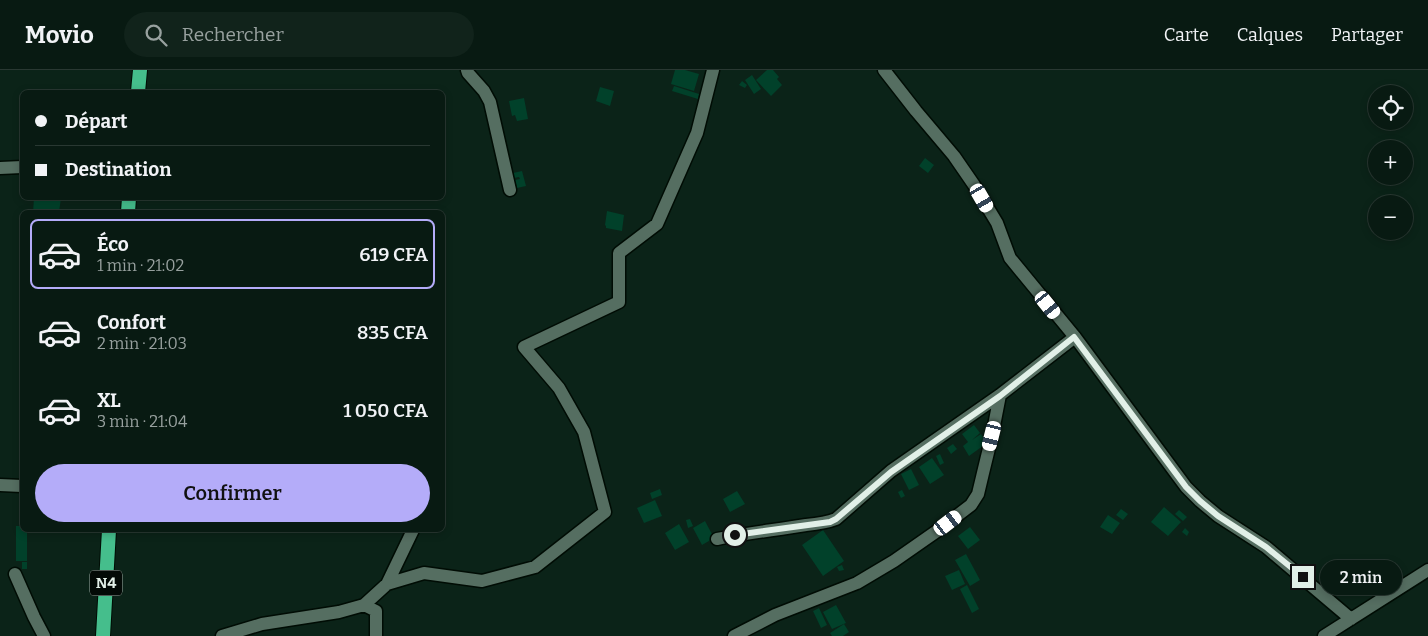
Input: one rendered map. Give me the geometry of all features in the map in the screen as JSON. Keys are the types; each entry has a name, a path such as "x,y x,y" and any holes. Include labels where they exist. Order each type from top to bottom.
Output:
{"highway":[{"path":"138,90 140,70"},
{"name":"N4","path":"103,636 109,532"}],"street":[{"path":"467,70 484,91 490,102 510,190"},
{"path":"386,584 424,574 482,581 535,567 604,512 584,432 559,388 524,347 619,302 618,253 657,224 697,133 713,70"},
{"path":"884,70 954,156 974,185 997,223 1010,258 1074,337 1171,468 1195,496 1218,516 1266,547 1351,619"},
{"path":"0,168 20,167"},
{"path":"717,539 752,532 830,522 836,519 891,472 1000,396 1074,337"},
{"path":"734,636 775,615 857,582 901,556 971,505 978,494 1000,396"},
{"path":"0,485 20,486"},
{"path":"222,636 262,624 339,612 364,605 386,584 411,532"},
{"path":"1324,636 1428,570"},
{"path":"15,574 44,636"},
{"path":"364,605 376,611 376,636"}],"building":[{"path":"675,70 685,70 699,74 694,91 671,84"},
{"path":"767,70 773,70 779,77 777,79 782,85 771,96 756,80"},
{"path":"752,75 761,89 754,94 745,80"},
{"path":"742,81 747,85 745,88 739,85"},
{"path":"674,86 699,94 698,99 672,91"},
{"path":"600,87 614,91 610,106 596,101"},
{"path":"524,98 528,119 517,121 515,115 512,116 509,101"},
{"path":"925,158 934,165 928,173 919,166"},
{"path":"522,171 526,186 517,188 515,180 520,179 519,177 514,178 513,173"},
{"path":"34,200 61,200 59,210 33,210"},
{"path":"607,211 624,215 622,231 606,228"},
{"path":"974,425 980,433 972,440 981,434 987,443 969,456 963,446 968,442 962,434"},
{"path":"953,444 957,449 951,454 947,448"},
{"path":"940,454 944,463 940,465 936,456"},
{"path":"932,458 944,475 930,484 919,467"},
{"path":"911,469 919,485 909,490 901,474"},
{"path":"660,489 662,495 652,499 650,493"},
{"path":"902,490 905,496 901,498 898,492"},
{"path":"737,491 745,504 730,512 723,499"},
{"path":"655,500 662,516 644,523 637,508"},
{"path":"1164,507 1181,522 1168,536 1151,522"},
{"path":"1121,509 1128,514 1123,520 1116,515"},
{"path":"1179,510 1187,517 1183,521 1175,514"},
{"path":"1108,515 1120,523 1112,534 1100,527"},
{"path":"690,519 693,526 688,528 686,520"},
{"path":"705,521 714,538 702,545 693,528"},
{"path":"679,524 689,542 675,550 665,533"},
{"path":"16,526 20,526 20,532 27,532 27,561 16,561"},
{"path":"970,527 980,540 968,549 958,536"},
{"path":"1185,528 1189,532 1187,536 1182,532"},
{"path":"823,530 844,561 823,576 802,545"},
{"path":"966,554 980,580 970,586 955,560"},
{"path":"22,562 27,562 27,569 22,569"},
{"path":"842,565 844,570 839,571 837,567"},
{"path":"959,570 965,584 952,590 945,576"},
{"path":"967,585 979,609 972,613 960,589"},
{"path":"836,605 846,623 832,629 823,612"},
{"path":"819,608 827,625 821,628 813,611"},
{"path":"844,624 849,632 843,636 832,636 830,633"}],"route":[{"path":"735,535 830,522 836,519 891,472 1000,396 1074,337 1186,487 1218,516 1243,530 1303,577"}]}
